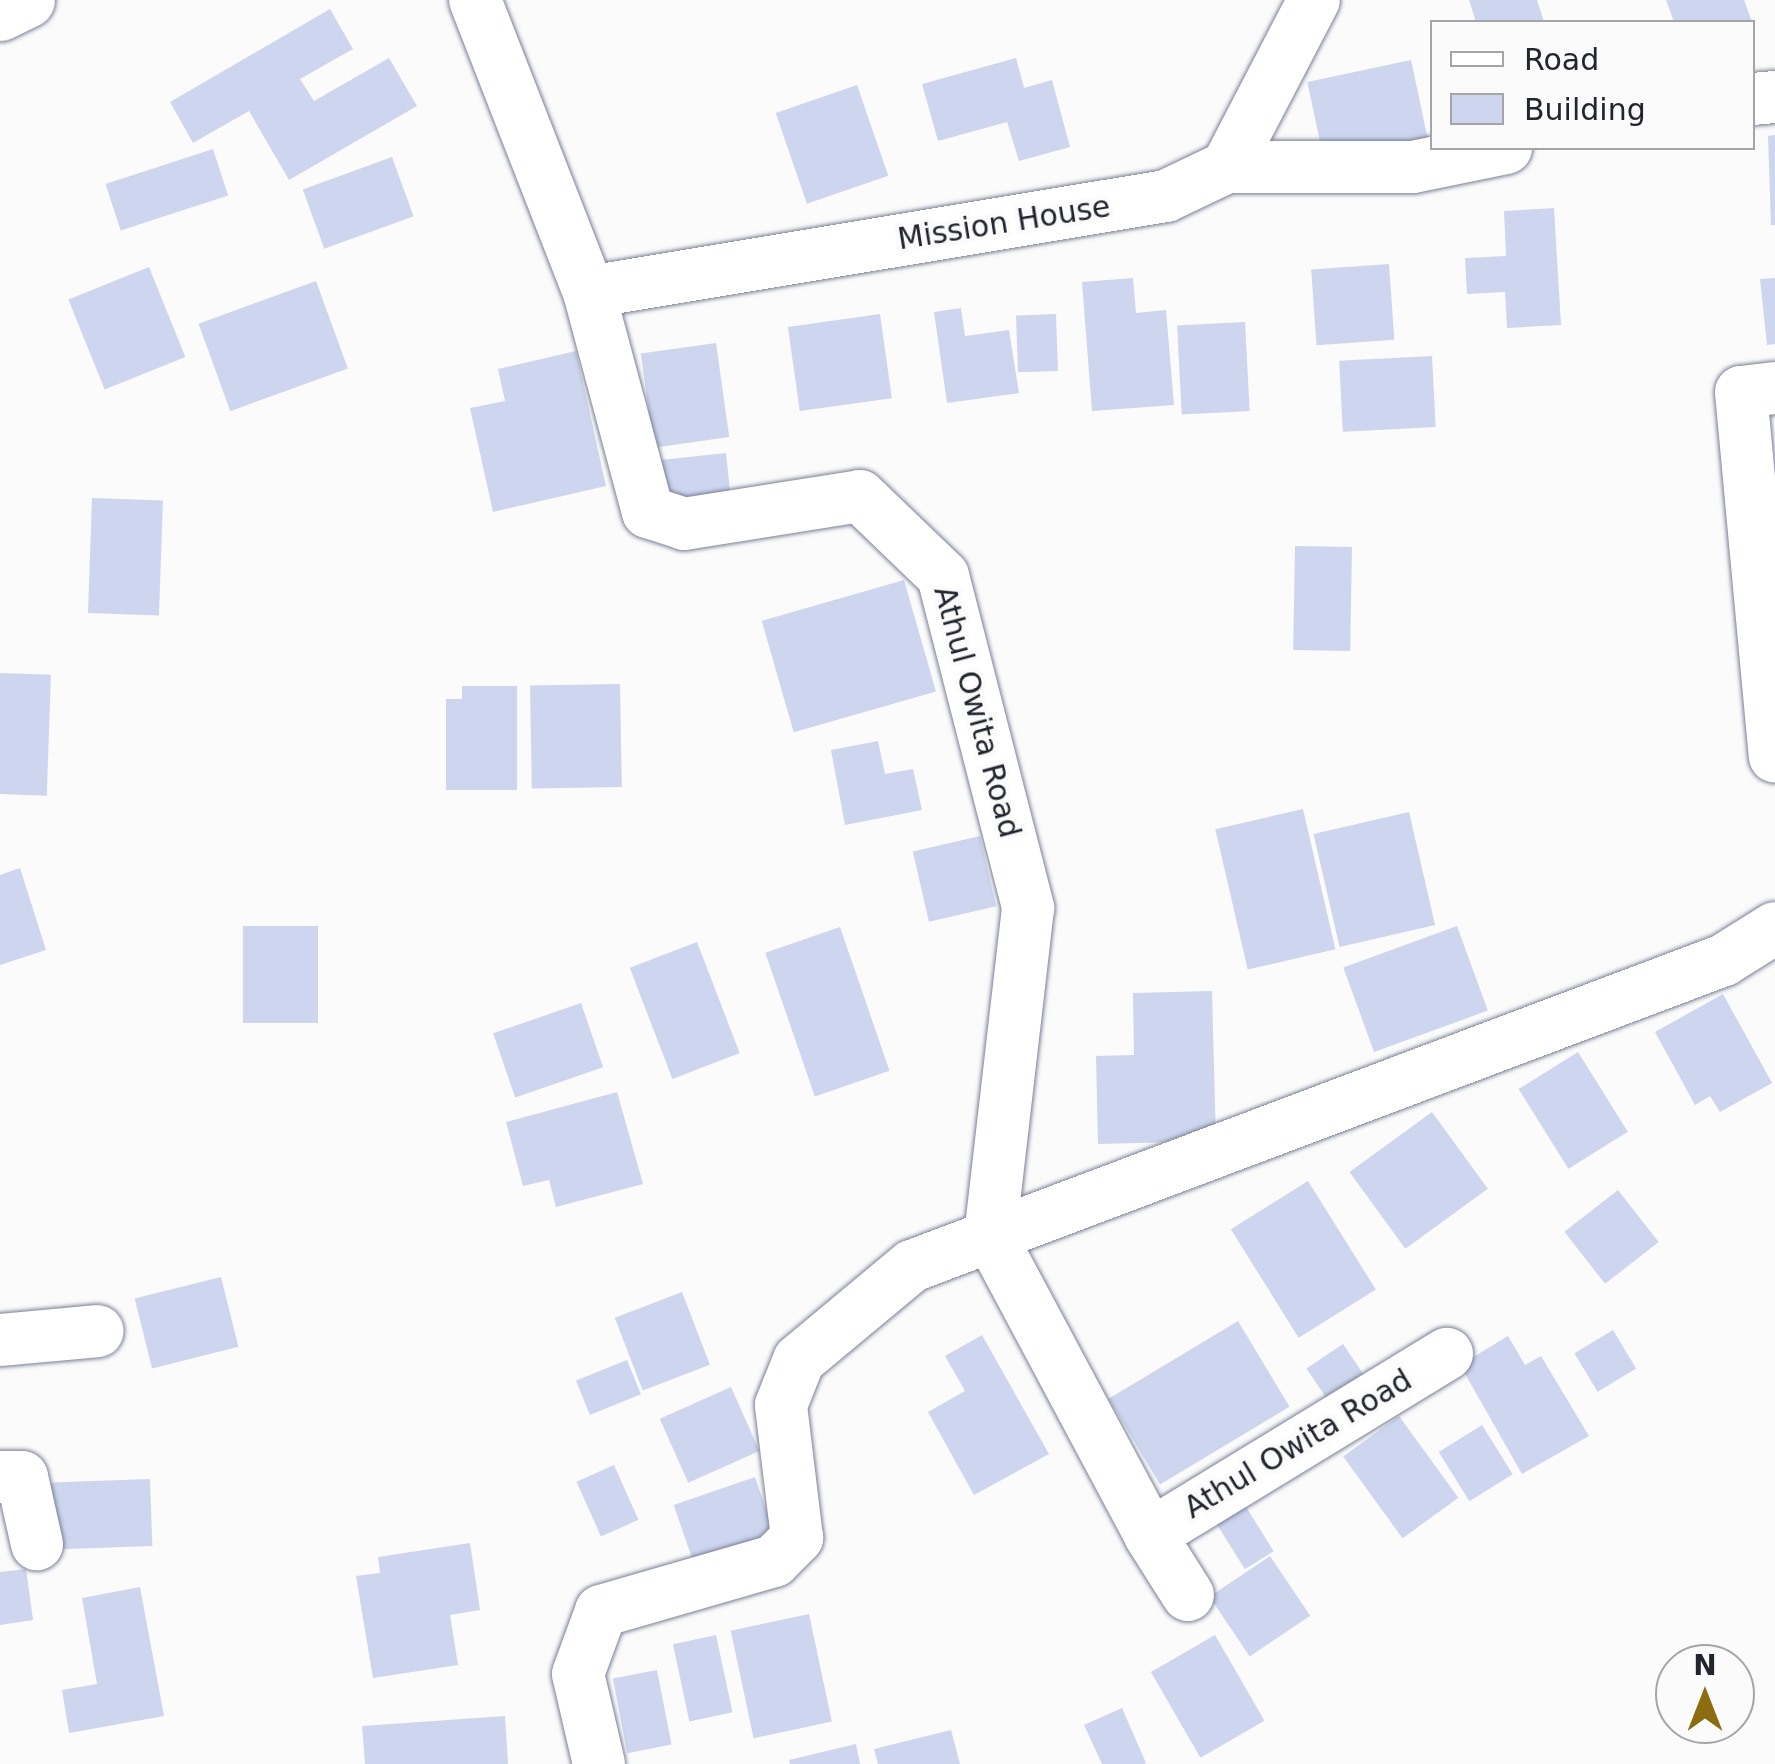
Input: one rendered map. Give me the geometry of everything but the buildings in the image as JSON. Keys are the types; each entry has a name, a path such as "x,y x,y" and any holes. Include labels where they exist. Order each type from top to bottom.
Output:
{"street":[{"path":"0,13 27,0"},
{"name":"Athul Owita Road","path":"474,0 589,292 648,512 684,524 860,496 944,576 1028,908 990,1235 1150,1535 1188,1595"},
{"path":"1314,0 1227,166 1413,166 1496,150"},
{"name":"Mission House","path":"589,292 1166,196 1227,166"},
{"path":"1775,388 1741,392 1775,756"},
{"path":"599,1764 578,1674 601,1611 774,1560 797,1538 781,1404 799,1360 912,1266 1724,960 1775,928"},
{"path":"0,1340 98,1331"},
{"name":"Athul Owita Road","path":"1150,1535 1447,1354"},
{"path":"0,1477 22,1477 37,1544"}]}
